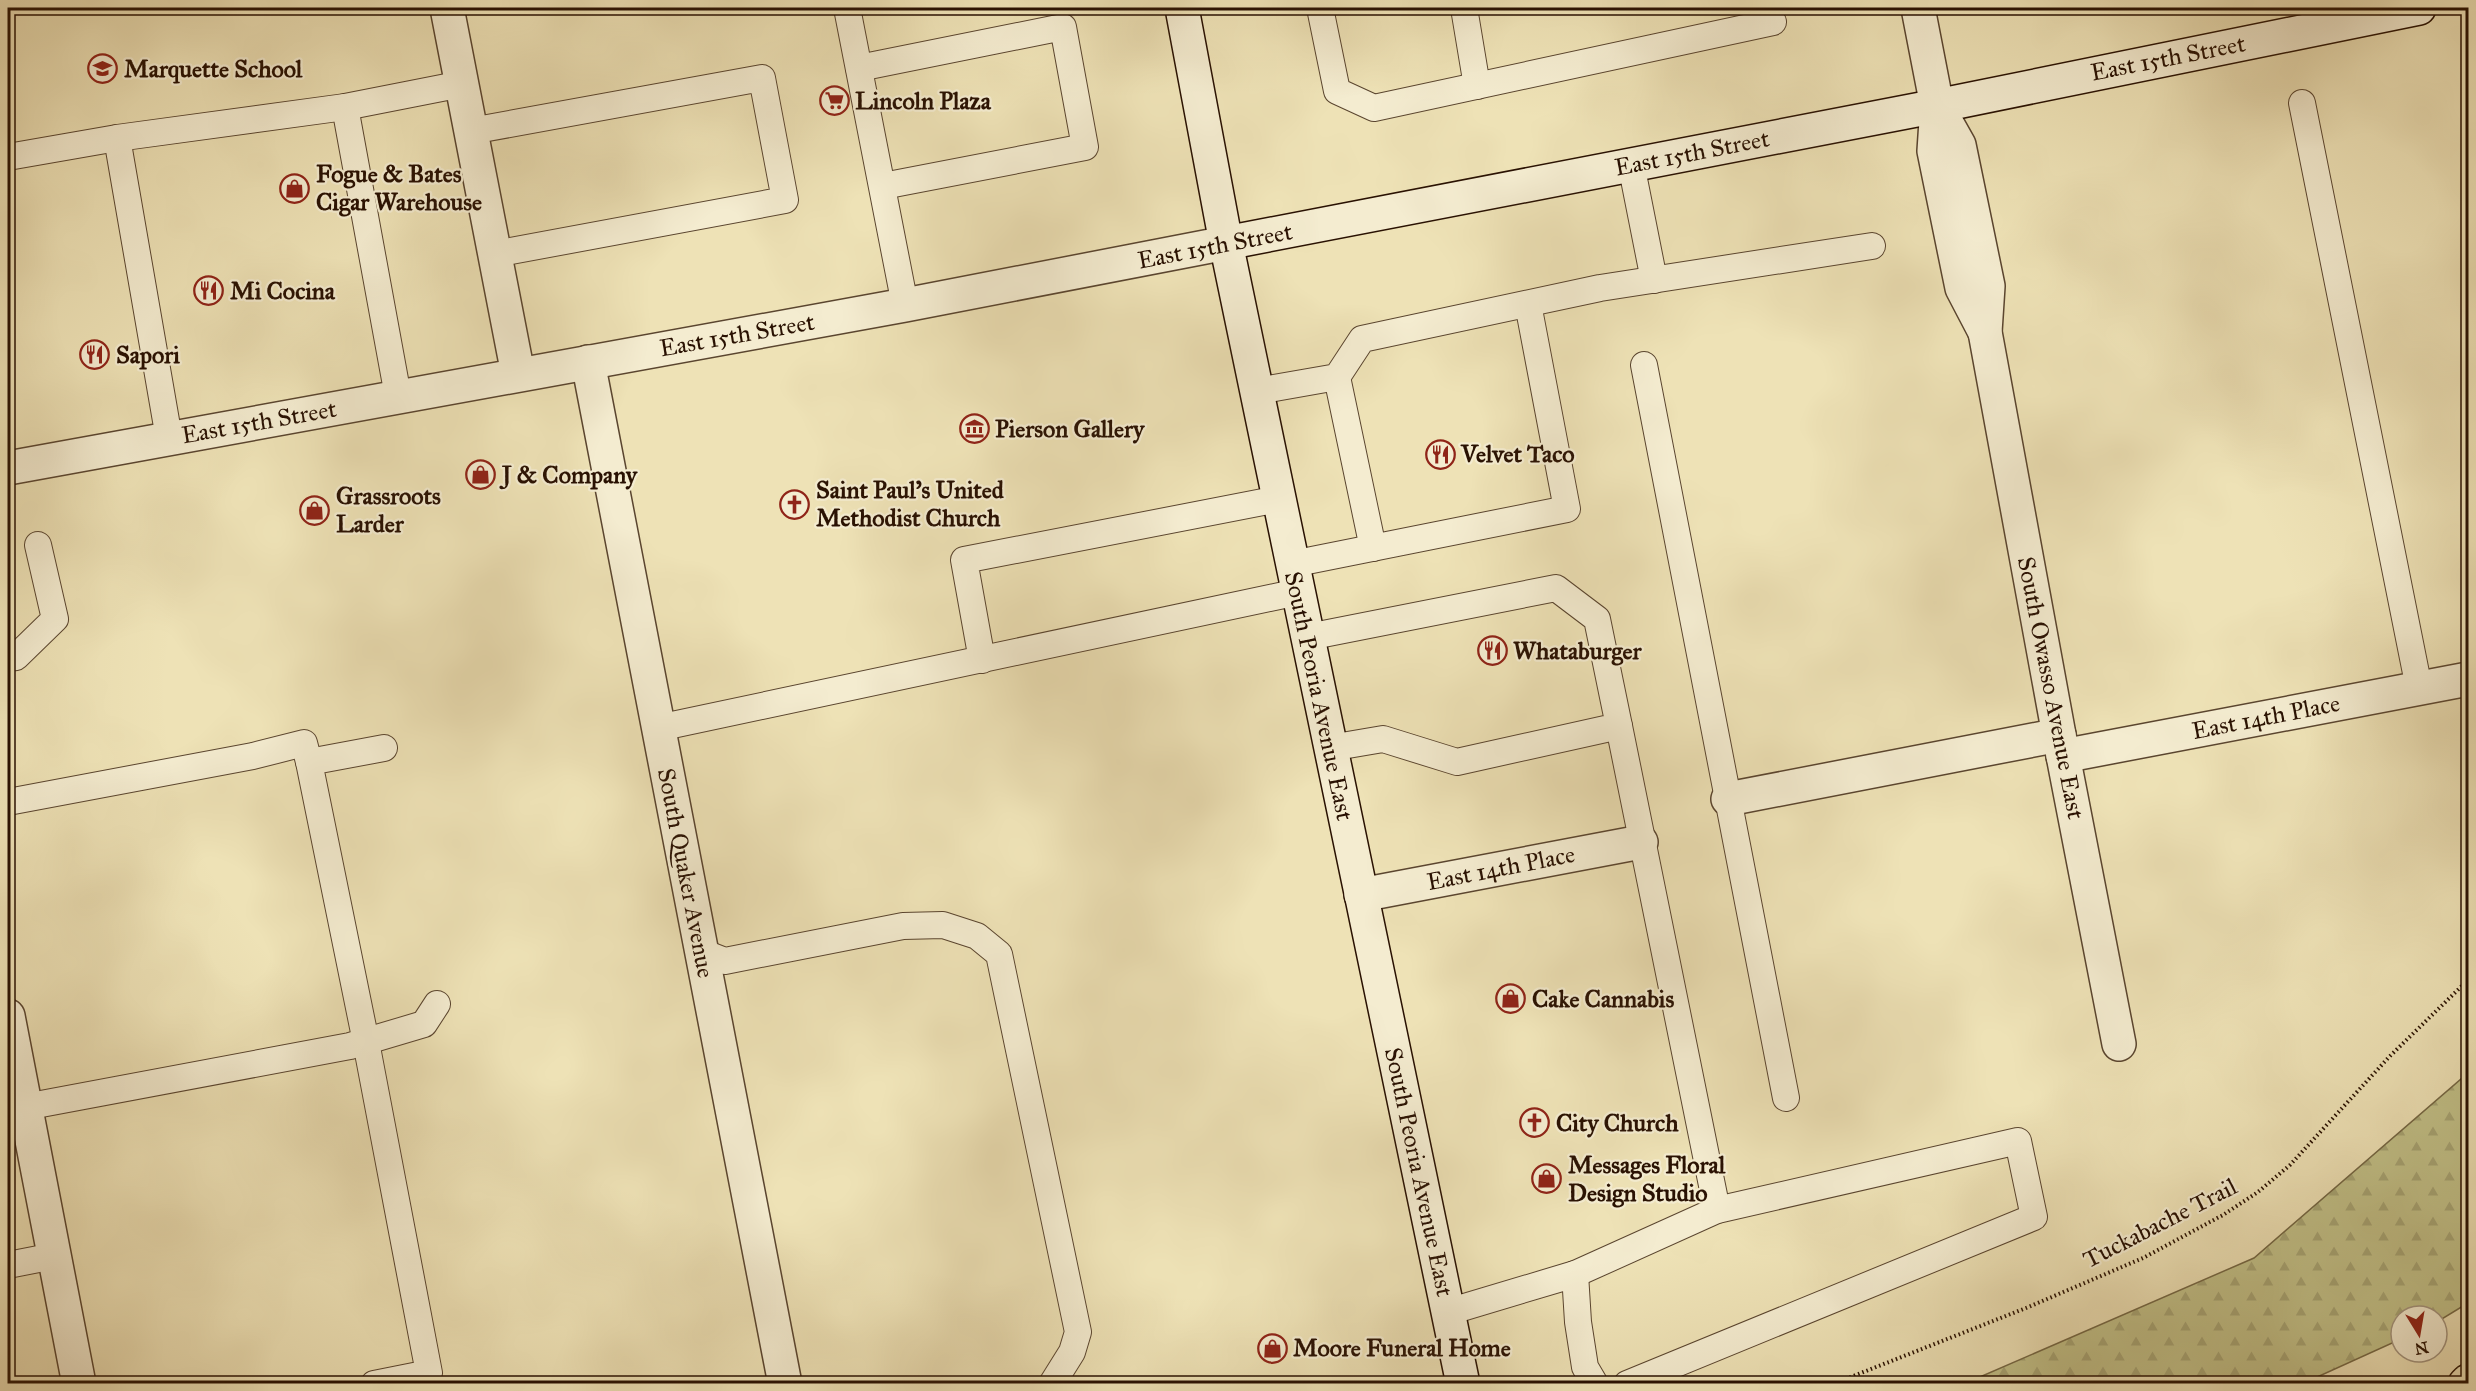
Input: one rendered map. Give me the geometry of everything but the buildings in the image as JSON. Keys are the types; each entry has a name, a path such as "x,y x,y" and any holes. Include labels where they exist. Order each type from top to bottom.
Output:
{"street":[{"path":"447,8 518,374"},
{"name":"South Peoria Avenue East","path":"1182,8 1226,243 1463,1383"},
{"name":"South Owasso Avenue East","path":"1918,8 1937,106 1959,145 1988,286 1985,332 2061,746 2119,1044"},
{"name":"East 15th Street","path":"8,468 905,305 1937,106 2419,8"},
{"name":"South Quaker Avenue","path":"588,362 785,1383"},
{"name":"East 14th Place","path":"1728,799 2469,679"},
{"name":"East 14th Place","path":"1361,896 1641,842"},
{"path":"8,1016 11,1051 25,1107 79,1383"}],"lane":[{"path":"847,8 905,305"},
{"path":"1320,8 1337,91 1374,108 1773,22"},
{"path":"1464,8 1477,86"},
{"path":"859,68 1063,27 1086,147 883,186"},
{"path":"471,131 762,78 785,200 495,254"},
{"path":"8,157 117,138 345,107 462,84"},
{"path":"2302,103 2419,688"},
{"path":"345,107 398,396"},
{"path":"117,138 169,438"},
{"path":"1631,164 1654,280"},
{"path":"1373,548 1337,377 1362,339 1600,288 1872,246"},
{"path":"658,728 982,660 1295,578 1373,548 1567,509 1528,304"},
{"path":"1644,365 1786,1098"},
{"path":"1257,391 1337,377"},
{"path":"982,660 964,560 1279,499"},
{"path":"8,658 16,657 54,619 38,545"},
{"path":"1308,638 1556,588 1597,619 1717,1210"},
{"path":"1330,748 1383,739 1456,762 1619,726"},
{"path":"8,802 253,756 304,743 366,1042 430,1378 374,1383"},
{"path":"309,762 384,747"},
{"path":"702,952 725,961 903,926 943,925 978,936 999,954 1077,1332 1072,1352 1052,1383"},
{"path":"25,1107 366,1042 424,1024 437,1004"},
{"path":"1448,1312 1575,1274 1717,1210 2018,1141 2034,1217 1628,1383"},
{"path":"8,1265 54,1256"},
{"path":"1575,1274 1578,1322 1585,1367 1595,1383"}],"path":[{"name":"Tuckabache Trail","path":"1833,1383 1983,1325 2132,1262 2223,1215 2258,1192 2290,1165 2389,1057 2469,980"}],"green space":[{"path":"2468,1073 2468,1303 2449,1315 2449,1304 2389,1304 2389,1344 2304,1383 1966,1383 2254,1258"}],"place":[{"name":"Marquette School","path":"103,69"},
{"name":"Lincoln Plaza","path":"834,101"},
{"name":"Fogue & Bates Cigar Warehouse","path":"295,188"},
{"name":"Mi Cocina","path":"209,291"},
{"name":"Sapori","path":"95,355"},
{"name":"Pierson Gallery","path":"974,429"},
{"name":"Velvet Taco","path":"1440,454"},
{"name":"J & Company","path":"481,475"},
{"name":"Saint Paul's United Methodist Church","path":"795,504"},
{"name":"Grassroots Larder","path":"315,510"},
{"name":"Whataburger","path":"1492,651"},
{"name":"Cake Cannabis","path":"1511,999"},
{"name":"City Church","path":"1535,1123"},
{"name":"Messages Floral Design Studio","path":"1547,1179"},
{"name":"Moore Funeral Home","path":"1272,1348"}]}
